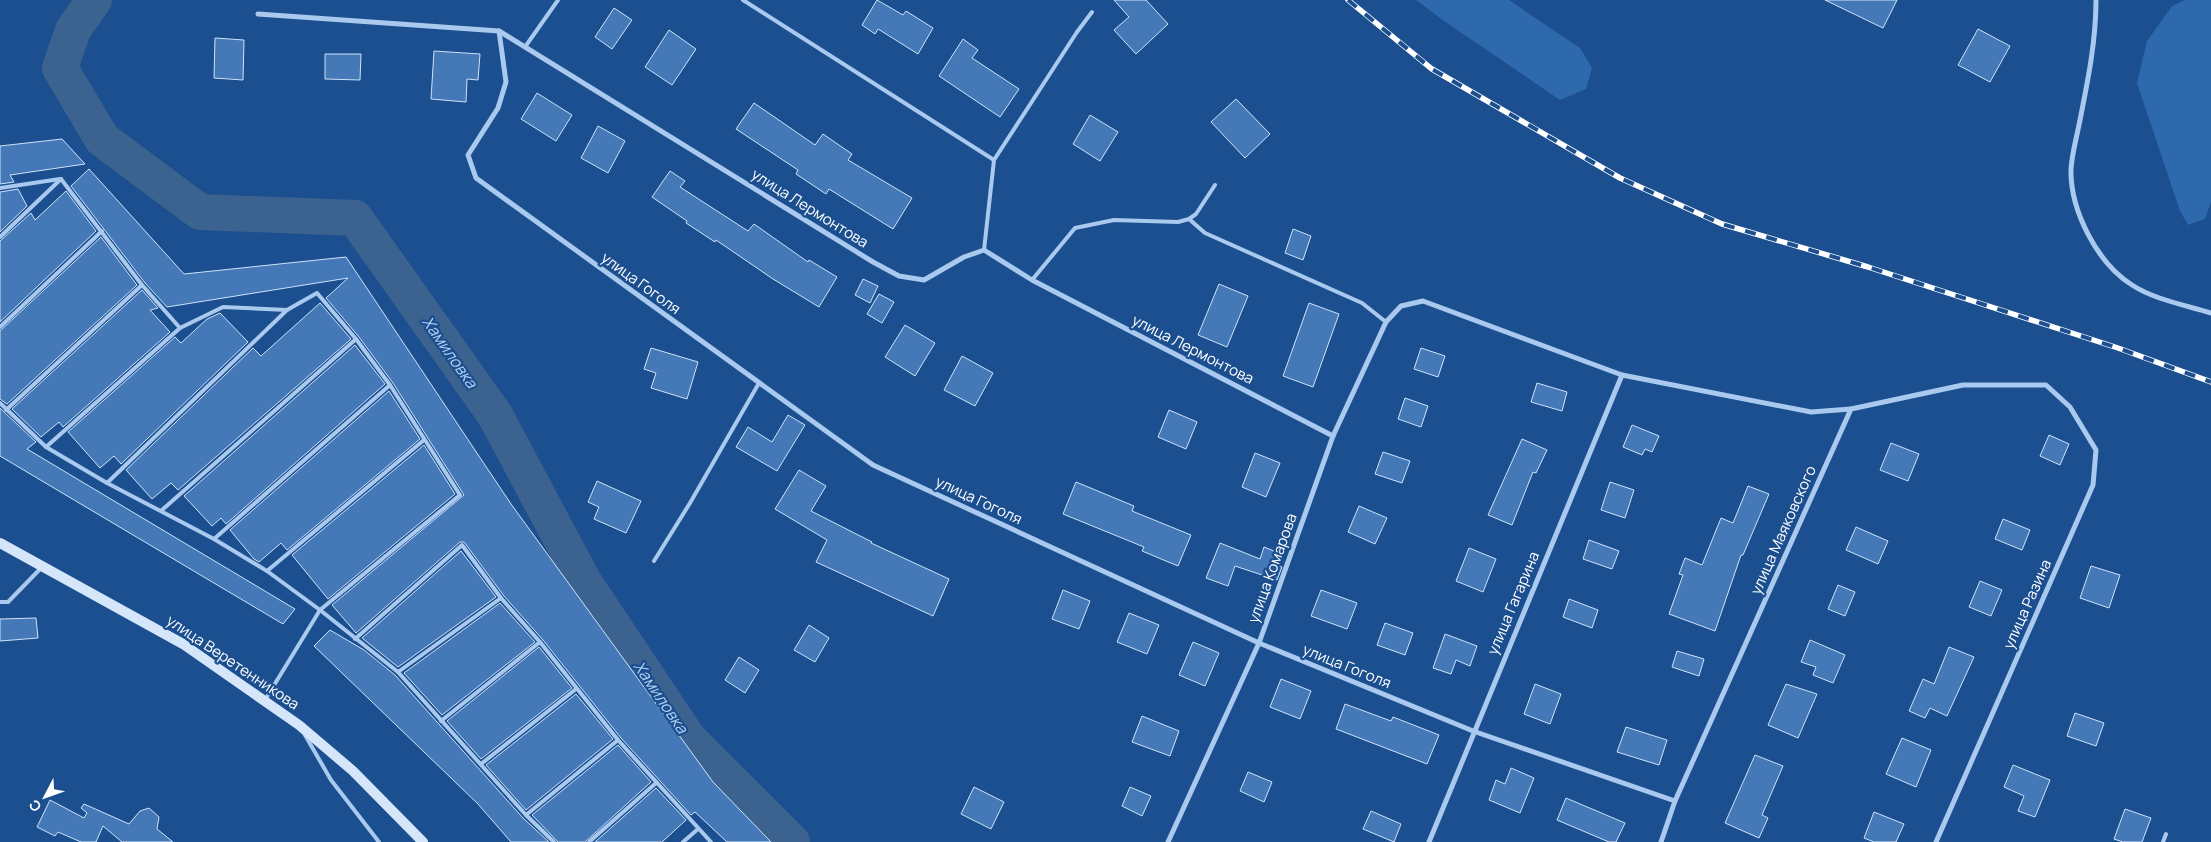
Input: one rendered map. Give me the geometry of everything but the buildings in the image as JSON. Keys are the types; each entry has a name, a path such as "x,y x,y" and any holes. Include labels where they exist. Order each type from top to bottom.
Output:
{"main road":[{"name":"улица Веретенникова","path":"0,542 183,644 299,725 353,770 423,842"}],"street":[{"path":"2096,0 2094,44 2071,169 2077,208 2089,238 2108,263 2132,285 2163,298 2211,313"},
{"path":"258,14 499,31"},
{"name":"улица Лермонтова","path":"499,31 873,262 899,276 924,280 964,257 984,250 1032,280 1333,436"},
{"name":"улица Гоголя","path":"499,31 506,82 498,108 468,155 476,178 873,465 1259,643 1474,731 1675,801"},
{"name":"улица Комарова","path":"1168,842 1259,643 1333,436 1386,322 1401,306 1424,301 1622,374"},
{"path":"1622,374 1811,412 1851,409"},
{"name":"улица Гагарина","path":"1428,842 1622,374"},
{"name":"улица Разина","path":"1851,409 1963,386 2046,385 2070,407 2096,450 2093,485 1936,842"},
{"name":"улица Маяковского","path":"1661,842 1675,801 1851,409"}],"lane":[{"path":"524,48 558,0"},
{"path":"743,0 994,160"},
{"path":"984,250 994,160 1092,12"},
{"path":"0,188 61,179"},
{"path":"61,179 142,285 180,328"},
{"path":"0,237 61,179"},
{"path":"1032,280 1075,228 1114,220 1178,222 1189,219 1196,214 1215,185"},
{"path":"1189,219 1205,233 1362,303 1386,322"},
{"path":"0,326 102,231"},
{"path":"6,410 142,285"},
{"path":"107,483 287,310 317,293 390,385 460,495 320,610 264,701"},
{"path":"46,447 180,328 223,307 287,310"},
{"path":"162,510 356,340"},
{"path":"654,561 690,503 759,383"},
{"path":"214,539 390,385"},
{"path":"0,403 46,447 107,483 162,510 214,539 267,571 320,610 355,640 398,672 526,815 554,842"},
{"path":"267,571 424,440"},
{"path":"355,640 462,544 501,598 540,642 618,740 711,842"},
{"path":"0,602 8,602 42,567"},
{"path":"398,672 501,598"},
{"path":"441,721 540,642"},
{"path":"481,764 576,688"},
{"path":"299,725 331,780 379,842"},
{"path":"526,815 618,740"},
{"path":"589,842 656,783"},
{"path":"683,842 698,829"},
{"path":"2163,842 2166,834"}],"shaded area":[{"path":"1416,0 1509,0 1580,48 1592,68 1586,89 1560,100"},
{"path":"2185,0 2211,0 2211,202 2205,219 2188,225 2180,211 2137,83 2147,41 2172,6"}],"waterway":[{"name":"Хамиловка","path":"94,0 73,30 60,68 102,139 200,212 355,218 495,415 584,582 688,738 792,842"}],"railway":[{"path":"1348,0 1432,69 1620,178 1722,224 1868,267 2118,348 2211,382"}]}
